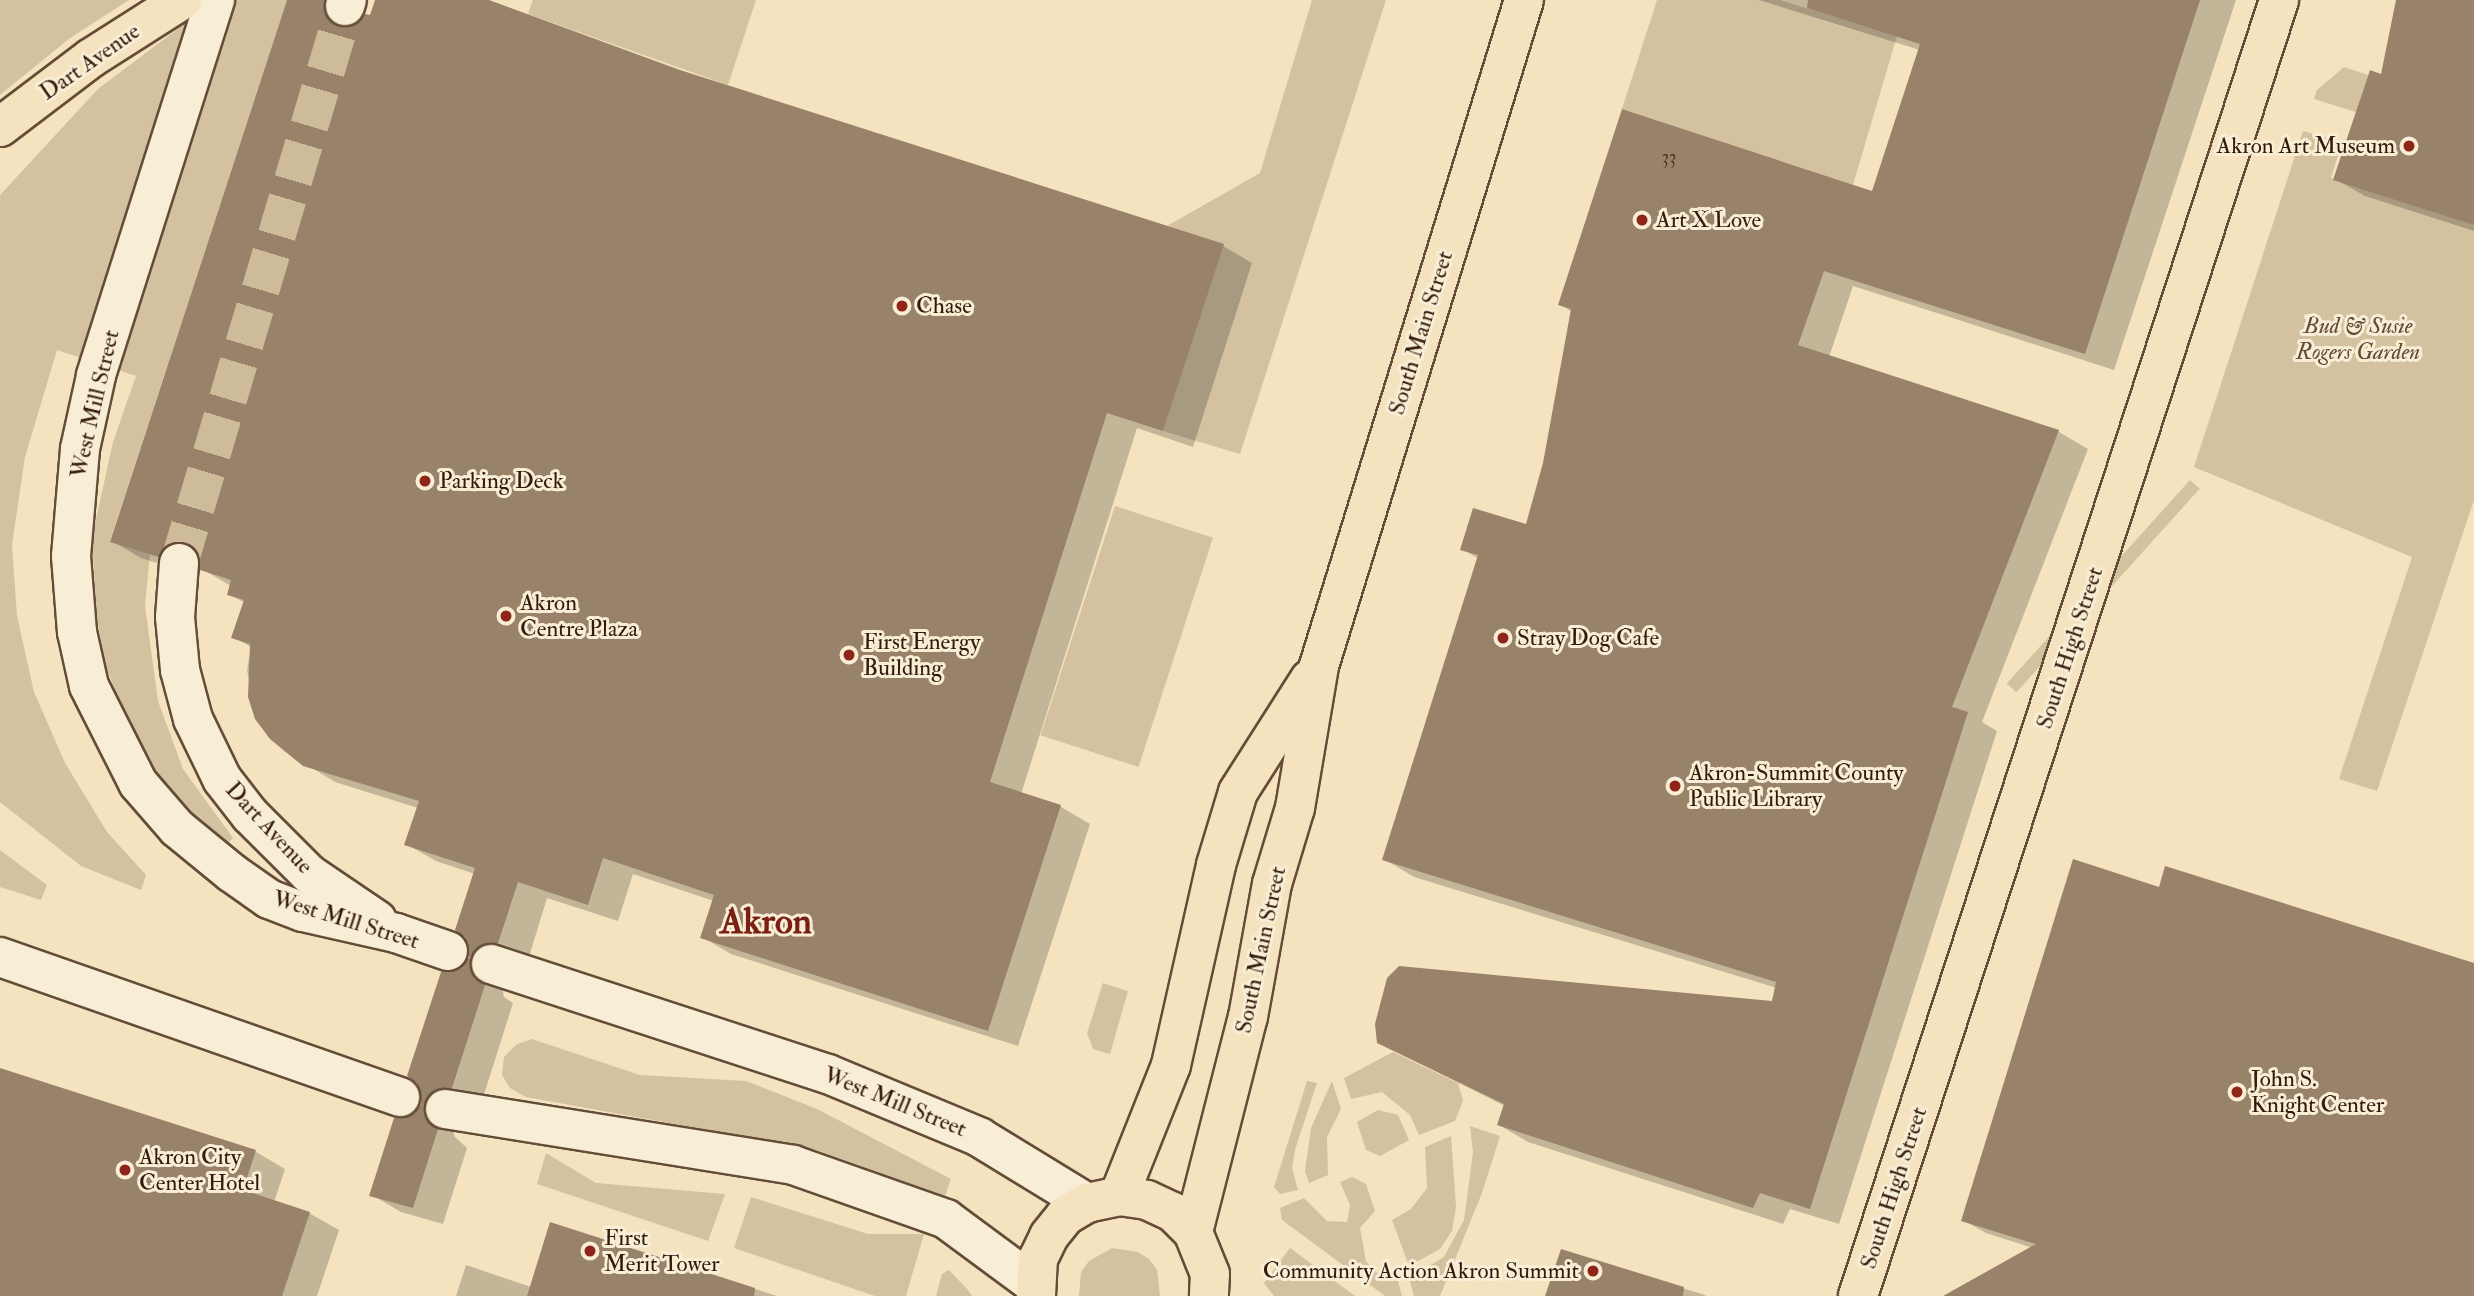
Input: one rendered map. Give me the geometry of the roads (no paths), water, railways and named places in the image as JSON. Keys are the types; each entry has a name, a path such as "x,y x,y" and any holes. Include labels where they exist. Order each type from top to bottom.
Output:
{"main road":[{"name":"Dart Avenue","path":"0,127 91,58 181,0"},
{"name":"South Main Street","path":"1193,1232 1245,1029 1272,884 1295,808 1319,666 1524,0"},
{"name":"South High Street","path":"1858,1296 2279,0"},
{"name":"South Main Street","path":"1103,1200 1171,1065 1216,865 1238,792 1319,666"},
{"path":"1035,1290 1038,1259 1049,1236 1065,1216 1103,1200 1147,1199 1173,1212 1193,1232 1210,1274 1209,1296"}],"street":[{"name":"West Mill Street","path":"215,0 96,376 80,449 71,556 76,632 89,686 138,783 170,819 232,873 269,899 303,912 396,933 448,951"},
{"name":"Dart Avenue","path":"179,564 174,617 180,670 193,719 222,779 250,815 309,874 396,933"},
{"path":"0,957 400,1097"},
{"name":"West Mill Street","path":"491,964 828,1074 979,1137 1103,1200"},
{"path":"445,1109 793,1165 946,1219 1035,1290"}],"tunnel":[{"path":"179,563 345,6"}],"place":[{"name":"Akron Art Museum","path":"2409,146"},
{"name":"Art X Love","path":"1642,220"},
{"name":"Chase","path":"902,306"},
{"name":"Parking Deck","path":"425,481"},
{"name":"Akron Centre Plaza","path":"506,616"},
{"name":"Stray Dog Cafe","path":"1503,638"},
{"name":"First Energy Building","path":"849,655"},
{"name":"Akron-Summit County Public Library","path":"1675,786"},
{"name":"John S. Knight Center","path":"2237,1092"},
{"name":"Akron City Center Hotel","path":"125,1170"},
{"name":"First Merit Tower","path":"590,1251"},
{"name":"Community Action Akron Summit","path":"1593,1271"}],"district":[{"name":"Akron","path":"766,922"}],"park label":[{"name":"Bud & Susie Rogers Garden","path":"2358,339"}]}
